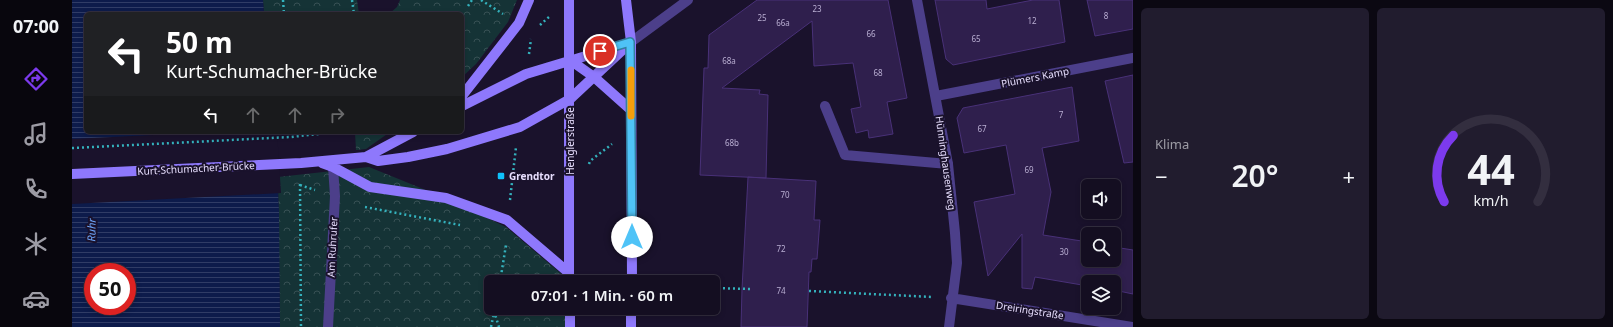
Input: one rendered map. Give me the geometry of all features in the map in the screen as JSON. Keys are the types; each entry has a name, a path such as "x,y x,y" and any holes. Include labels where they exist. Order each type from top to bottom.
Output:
{"main road":[{"path":"464,93 519,23 529,0"},
{"name":"Henglerstraße","path":"569,0 569,275"},
{"path":"626,0 630,42 632,275"},
{"path":"464,105 526,74 630,42"},
{"name":"Kurt-Schumacher-Brücke","path":"366,157 378,161 408,157 447,149 520,127 570,99 630,42"},
{"path":"570,60 594,77 631,110"},
{"name":"Kurt-Schumacher-Brücke","path":"72,174 296,164 366,157 409,134"},
{"name":"Kurt-Schumacher-Brücke","path":"320,162 333,167 370,187 446,198 507,220 567,275"},
{"path":"570,315 570,327"},
{"path":"631,315 631,327"}],"street":[{"path":"630,42 688,0"},
{"name":"Hünninghausenweg","path":"917,0 948,164 957,263 951,298 949,327"},
{"name":"Plümers Kamp","path":"936,96 1133,58"},
{"path":"825,106 845,155 948,164"},
{"name":"Am Ruhrufer","path":"328,327 334,196 333,167"},
{"name":"Dreiringstraße","path":"951,298 1132,327"}],"path":[{"path":"283,0 284,12"},
{"path":"352,0 354,12"},
{"path":"468,6 472,0"},
{"path":"481,0 501,13"},
{"path":"507,220 516,144 520,127"},
{"path":"72,148 291,137 319,134"},
{"path":"296,164 300,186 301,327"},
{"path":"300,186 368,208 446,222 465,227"},
{"path":"501,275 506,240"},
{"path":"720,288 750,289"},
{"path":"809,292 887,294 951,298"},
{"path":"491,327 494,315"},
{"path":"496,315 499,327"}],"green space":[{"path":"263,0 357,0 359,12 264,12"},
{"path":"400,0 517,0 508,22 476,64 464,75 464,12 391,12 397,7"},
{"path":"355,134 387,134 366,149 356,150"},
{"path":"369,167 443,197 506,227 563,275 484,275 484,315 566,315 566,327 280,327 278,177"}],"water":[{"name":"Ruhr","path":"72,0 263,0 264,12 84,12 84,134 275,134 279,212 280,327 72,327"}],"pier":[{"path":"173,134 277,134 281,193 72,204 72,139"}],"building":[{"path":"757,0 888,0 907,98 887,102 893,134 869,138 868,130 856,133 851,109 861,107 853,63 814,66 812,21 722,88 760,90 759,94 768,95 766,178 700,175 704,68 708,68 709,35"},
{"path":"935,0 986,0 987,9 1033,0 1059,0 1065,42 953,65 946,59"},
{"path":"1087,0 1133,0 1133,29 1095,36"},
{"path":"1133,75 1133,162 1124,163 1105,81"},
{"path":"1072,87 1079,141 1042,148 1051,192 1043,235 1081,241 1081,267 1121,267 1121,248 1133,250 1133,294 1121,291 1121,275 1081,275 1081,285 1035,277 1032,289 1022,288 1022,234 988,276 974,202 1015,194 1006,145 964,153 957,118 963,108"},
{"path":"748,177 816,181 814,220 820,220 817,259 812,259 811,272 809,272 807,327 741,327"}],"slow traffic":[{"path":"631,70 631,116"}],"place":[{"name":"Grendtor","path":"501,176"}],"route":[{"path":"600,51 630,42 632,237"}]}
